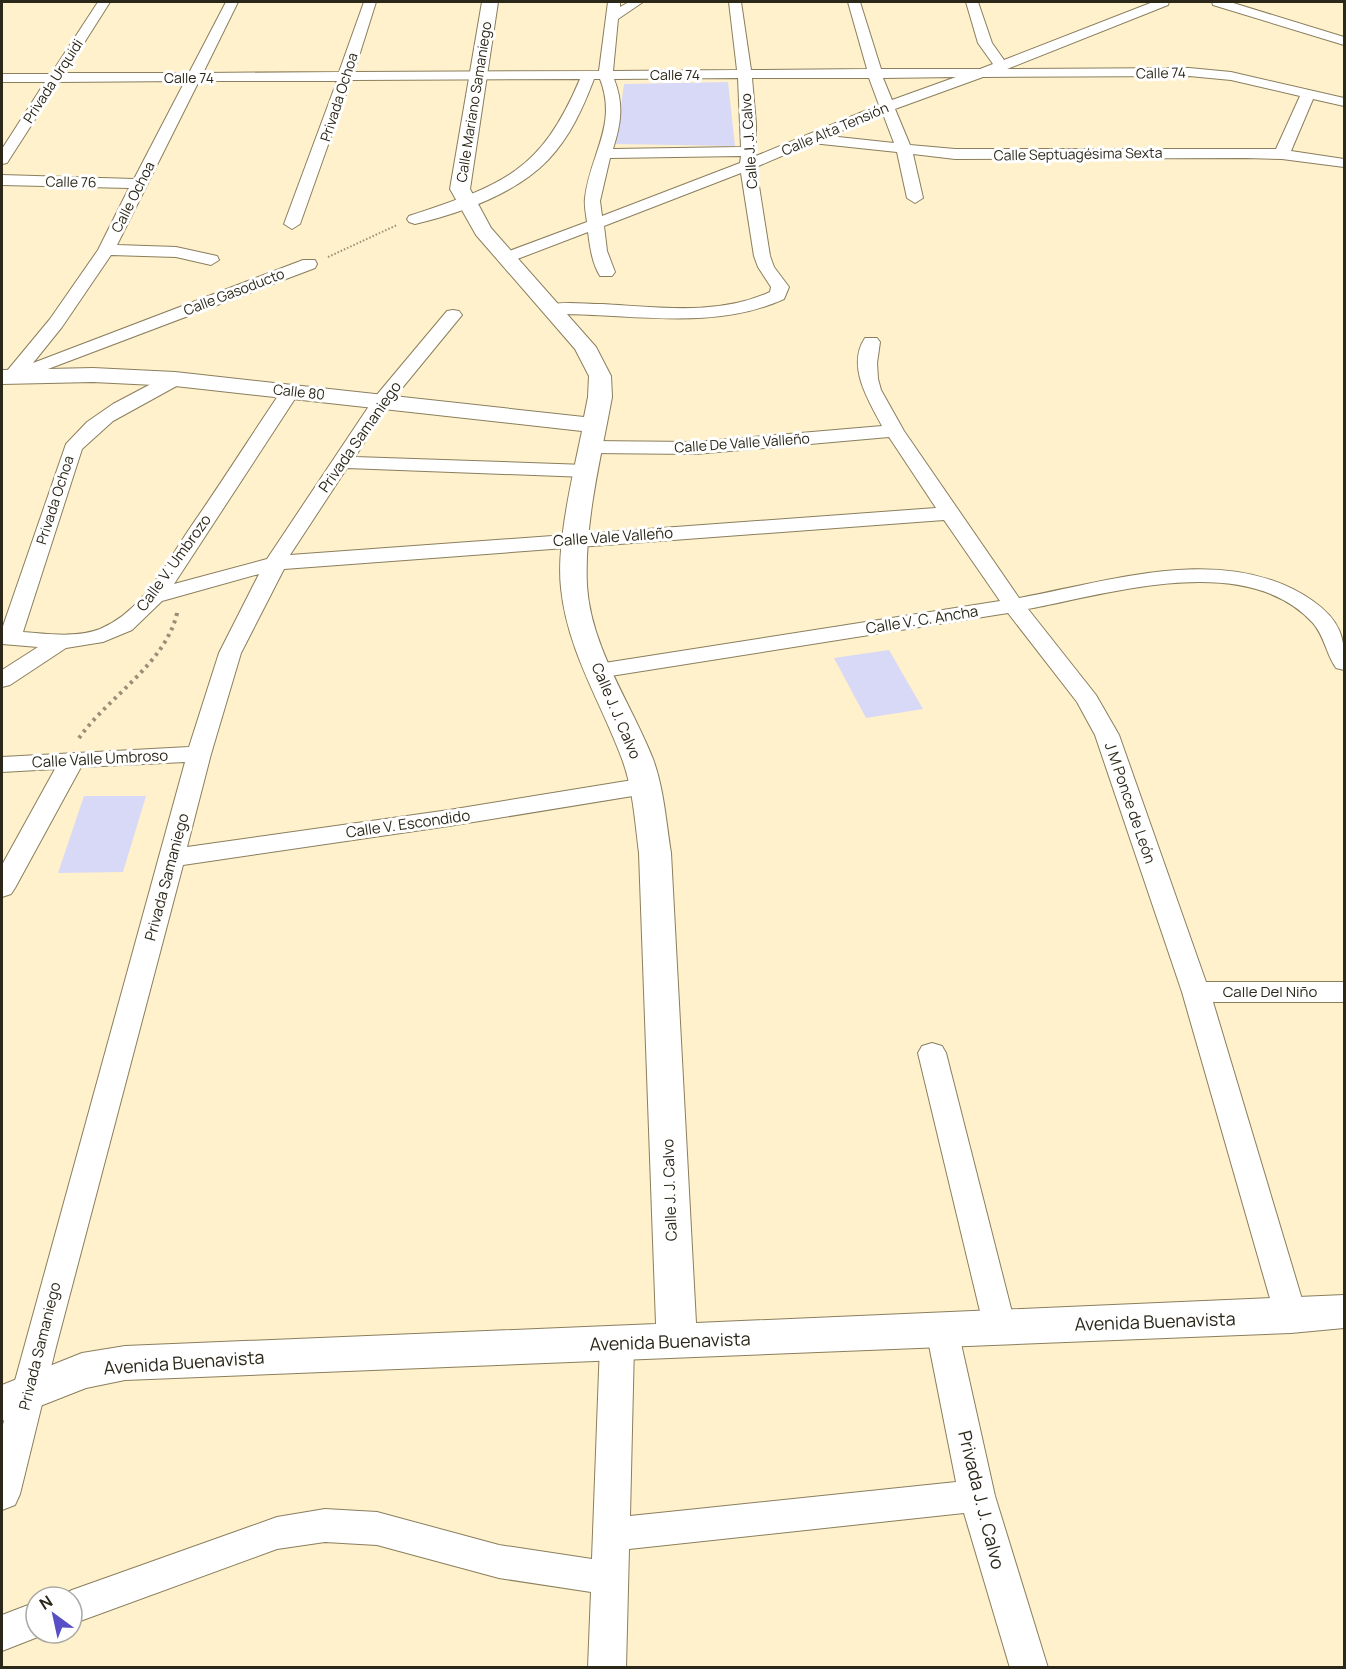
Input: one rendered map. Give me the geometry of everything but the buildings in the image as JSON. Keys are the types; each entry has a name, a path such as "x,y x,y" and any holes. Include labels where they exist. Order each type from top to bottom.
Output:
{"street":[{"name":"Privada Urquidi","path":"2,160 104,2"},
{"name":"Calle Ochoa","path":"5,378 56,323 106,250 232,2"},
{"name":"Privada Ochoa","path":"292,224 346,77 370,2"},
{"name":"Calle Mariano Samaniego","path":"466,202 460,189 460,177 490,2"},
{"path":"415,219 466,202 515,181 540,160 569,122 597,75 614,9 638,2"},
{"name":"Calle J. J. Calvo","path":"553,309 590,307 705,313 737,310 764,303 778,295 780,287 766,267 762,256 749,158 745,74 735,2"},
{"path":"855,2 874,74 904,150 915,198"},
{"path":"919,74 987,59 985,43 972,2"},
{"name":"Calle Alta Tensión","path":"507,258 749,158 813,139 886,107 978,74 987,59 1057,42 1163,2"},
{"path":"1218,2 1344,41"},
{"name":"Calle 74","path":"2,78 1209,73 1344,102"},
{"path":"597,75 613,95 615,109 614,123 592,201 594,223 606,272"},
{"path":"1282,154 1308,95"},
{"name":"Calle Septuagésima Sexta","path":"813,139 904,150 985,155 1282,154 1344,163"},
{"path":"604,154 749,158"},
{"name":"Calle 76","path":"2,180 140,184"},
{"name":"Calle J. J. Calvo","path":"466,202 483,231 585,347 600,376 600,397 576,539 574,587 577,609 598,671 627,733 645,786 655,853 677,1341"},
{"path":"106,250 176,252 211,260"},
{"name":"Calle Gasoducto","path":"5,378 309,264"},
{"name":"Privada Samaniego","path":"2,1494 15,1397 39,1347 199,754 230,653 276,563 341,462 382,401 453,315"},
{"name":"J M Ponce de León","path":"871,342 868,363 869,379 872,390 894,431 1014,606 1088,700 1107,735 1196,992 1291,1316"},
{"name":"Calle 80","path":"5,378 93,375 175,379 382,401 593,436"},
{"name":"Privada Ochoa","path":"6,637 73,448 83,434 99,421 175,379"},
{"name":"Calle V. Umbrozo","path":"6,637 75,643 111,633 134,618 153,597 241,469 291,391"},
{"name":"Calle De Valle Valleño","path":"593,436 695,448 894,431"},
{"path":"341,462 586,471"},
{"name":"Calle Vale Valleño","path":"153,597 276,563 950,513"},
{"name":"Calle V. C. Ancha","path":"598,671 1014,606 1119,581 1152,576 1190,575 1246,582 1282,593 1314,613 1329,628 1344,663"},
{"path":"2,680 59,643"},
{"name":"Calle Valle Umbroso","path":"2,764 199,754"},
{"path":"2,888 72,761"},
{"name":"Calle V. Escondido","path":"171,858 449,818 645,786"},
{"name":"Calle Del Niño","path":"1196,992 1344,992"},
{"path":"932,1053 1000,1328"},
{"name":"Avenida Buenavista","path":"15,1397 82,1371 125,1363 1344,1312"},
{"name":"Privada J. J. Calvo","path":"942,1330 977,1496 1029,1668"},
{"path":"607,1668 613,1534 617,1344"},
{"path":"613,1534 977,1496"},
{"path":"84,1603 277,1533 309,1526 342,1524 384,1531 511,1564 610,1578"},
{"path":"2,1633 24,1625"}],"path":[{"path":"309,264 333,255 375,233 415,219"},
{"path":"72,761 77,741 85,727 155,654 171,634 178,621 179,610 174,591"}],"shaded area":[{"path":"728,82 735,146 616,144 624,84"},
{"path":"889,650 923,709 866,718 834,658"},
{"path":"84,796 146,796 123,872 58,873"}]}
